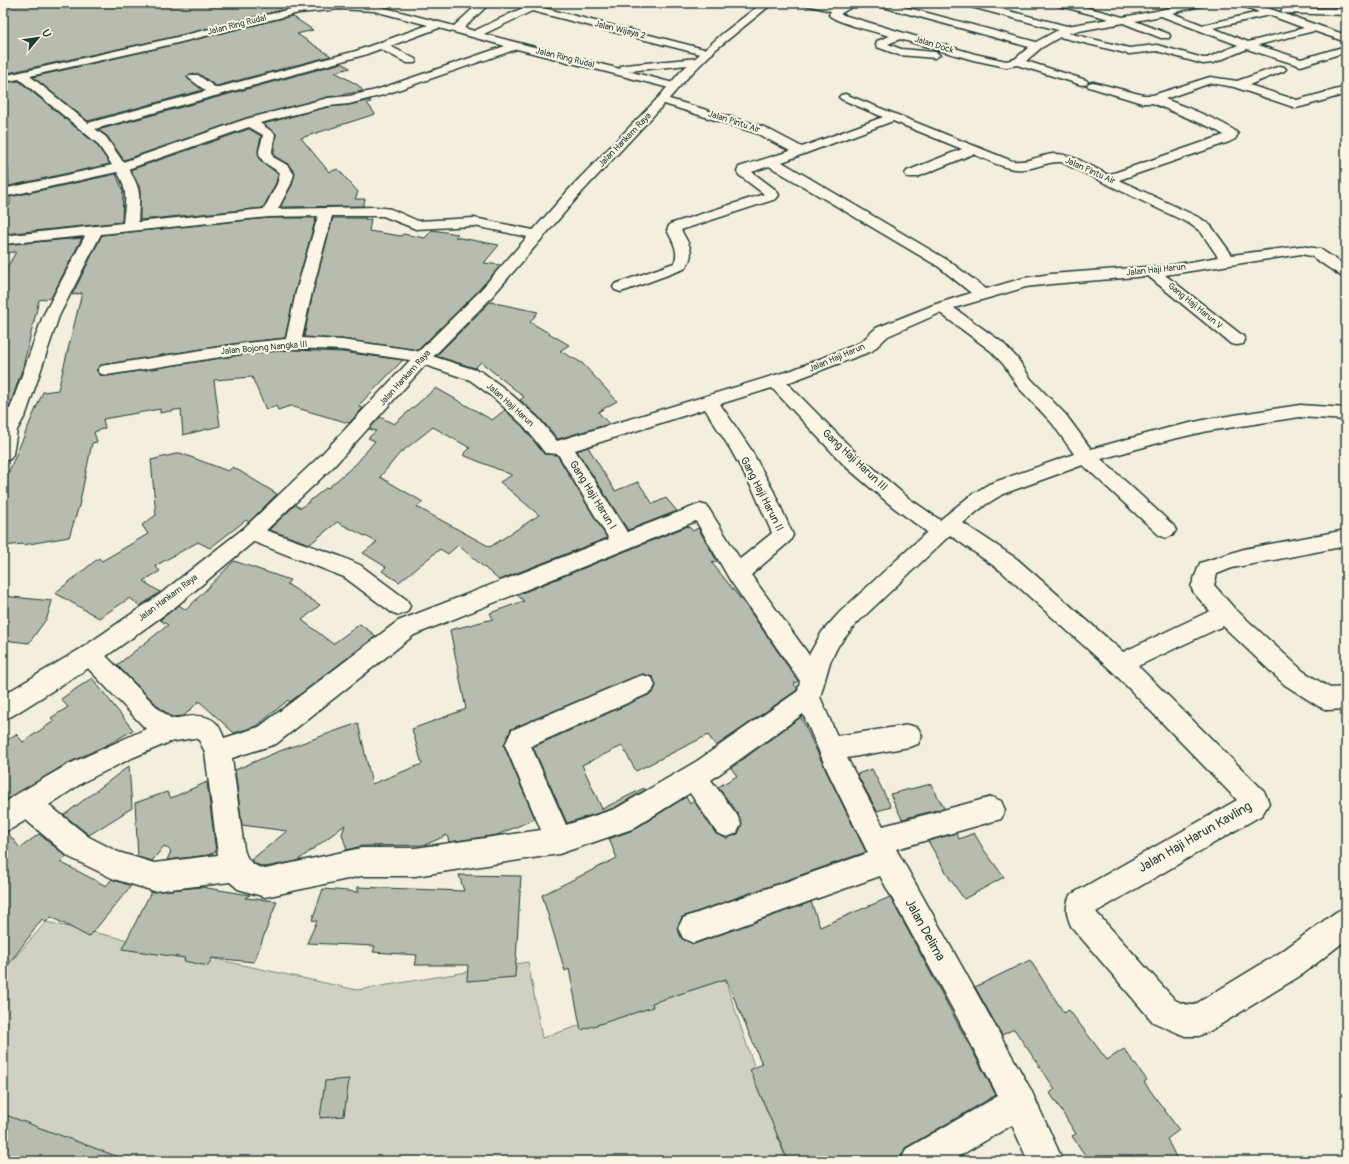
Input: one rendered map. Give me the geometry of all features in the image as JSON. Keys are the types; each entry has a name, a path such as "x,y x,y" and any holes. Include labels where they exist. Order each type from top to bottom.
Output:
{"street":[{"path":"456,30 485,3"},
{"name":"Jalan Hankam Raya","path":"3,708 90,655 167,601 250,532 327,461 422,358 483,297 578,188 662,100 673,86 703,57 768,3"},
{"path":"810,3 833,9 854,3"},
{"path":"879,3 1037,46"},
{"path":"897,8 907,3"},
{"path":"967,3 1067,29"},
{"path":"1059,3 1125,20 1165,36"},
{"path":"1018,62 1037,46 1067,29 1159,14 1201,3"},
{"path":"1244,3 1346,39"},
{"path":"1256,3 1285,11 1346,12"},
{"path":"474,35 537,5"},
{"name":"Jalan Wijaya 2","path":"537,5 703,57"},
{"name":"Jalan Ring Rudal","path":"3,79 173,41 299,10 339,6 374,8 673,86"},
{"path":"1137,8 1202,28 1247,46 1301,63 1346,49"},
{"name":"Jalan Dock","path":"833,9 836,16 974,57 1004,64 1018,62 1142,99 1154,99"},
{"path":"1202,28 1271,12"},
{"path":"87,128 382,46 438,25"},
{"path":"1057,34 1129,51 1157,48 1203,61 1209,61 1247,46 1315,28"},
{"path":"900,35 881,43 881,45 891,50 904,52 974,57"},
{"path":"382,46 411,61"},
{"path":"3,193 121,167 250,122 328,102 349,100 379,93 516,46"},
{"name":"Jalan Ring Rudal","path":"611,70 703,57"},
{"path":"1238,85 1280,69"},
{"path":"21,75 102,140 130,181 133,191 130,226"},
{"path":"194,77 215,93"},
{"path":"1154,99 1210,80 1238,85 1296,104 1346,90"},
{"name":"Jalan Pintu Air","path":"845,97 1009,164 1027,166 1044,160 1059,158 1075,164 1195,221 1206,229 1228,260"},
{"path":"1109,179 1231,136 1232,134 1216,125 1154,99"},
{"name":"Jalan Pintu Air","path":"662,100 760,130 801,152"},
{"path":"621,287 673,268 683,262 685,256 679,238 674,230 675,227 771,196 771,193 744,172 744,170 801,152 893,117"},
{"path":"250,122 269,134 266,150 267,157 270,161 283,167 287,174 284,184 268,213"},
{"path":"912,174 974,149"},
{"path":"770,161 944,264 982,294"},
{"path":"3,240 268,213 386,212 416,225 474,222 538,235"},
{"path":"293,343 304,292 326,213"},
{"path":"3,454 10,415 52,316 93,234 97,230"},
{"name":"Jalan Haji Harun","path":"422,358 476,376 531,422 552,448 563,447 798,374 866,347 882,332 942,307 1024,282 1173,270 1228,260 1308,250 1315,252 1346,273"},
{"name":"Gang Haji Harun V","path":"1152,272 1199,312 1237,340"},
{"path":"942,307 996,346 1011,362 1024,383 1059,419 1086,457 1166,530"},
{"name":"Jalan Bojong Nangka III","path":"107,370 246,348 293,343 342,345 414,355 422,358"},
{"name":"Gang Haji Harun III","path":"775,381 852,461 900,502 945,528"},
{"name":"Gang Haji Harun II","path":"709,402 740,448 764,492 783,535 738,574"},
{"path":"3,819 26,803 76,773 125,749 161,726 194,727 204,728 212,736 218,751 230,849 235,867 248,879 265,882 361,862 415,862 559,841 622,820 694,777 811,688 818,661 830,639 848,618 945,528 978,500 996,489 1040,472 1086,457 1168,434 1236,420 1300,411 1346,414"},
{"name":"Gang Haji Harun I","path":"563,447 622,542"},
{"name":"Jalan Delima","path":"622,542 700,511 738,574 811,688 830,749 881,850 941,956 1019,1102 1046,1161"},
{"name":"Jalan Haji Harun Kavling","path":"945,528 1010,565 1120,664 1253,796 1256,804 1080,905 1081,916 1164,1011 1178,1019 1190,1022 1199,1020 1292,963 1346,922"},
{"path":"250,532 352,571 399,606"},
{"path":"1346,538 1339,538 1306,547 1232,560 1208,569 1202,587 1226,614 1294,678 1327,699 1346,698"},
{"path":"218,751 267,736 406,628 622,542"},
{"path":"1120,664 1226,614"},
{"path":"90,655 161,726"},
{"path":"559,841 518,742 521,738 643,684"},
{"path":"830,749 909,736"},
{"path":"694,777 727,824"},
{"path":"26,803 79,847 114,865 154,878 235,867"},
{"path":"693,928 881,850 992,810"},
{"path":"918,1161 1019,1102"}],"shaded area":[{"path":"46,922 357,990 528,962 542,1038 724,977 786,1161 3,1161 3,971"}],"building":[{"path":"3,3 272,3 282,10 173,37 3,74"},
{"path":"292,16 313,30 297,34 331,56 216,86 199,74 190,74 187,78 203,90 88,121 33,77 173,45"},
{"path":"342,63 350,68 335,72 358,85 363,91 328,97 246,118 124,160 107,136 98,130"},
{"path":"19,81 96,144 110,164 9,186 8,166 3,167 3,83"},
{"path":"370,100 371,102 367,103 375,114 301,138 329,172 338,169 358,192 355,199 365,199 363,206 280,207 292,185 295,173 288,164 274,156 276,134 263,124 328,107 349,105"},
{"path":"249,129 261,136 258,151 260,160 278,174 276,183 263,208 140,220 140,188 130,170"},
{"path":"116,174 123,191 122,222 3,234 3,206 10,205 10,197"},
{"path":"269,218 316,218 295,292 285,338 246,342 101,365 96,370 100,375 107,376 246,354 293,350 342,352 403,360 358,406 363,408 349,423 290,406 278,410 276,406 266,410 252,377 214,380 220,426 183,435 181,409 160,413 160,409 103,419 105,428 94,432 97,442 92,443 79,506 69,537 23,545 3,546 3,485 43,392 58,390 82,293 72,295 102,235"},
{"path":"333,218 371,219 369,231 401,236 403,234 425,238 432,230 458,234 455,237 499,245 484,263 501,265 476,293 418,350 342,339 304,337 313,292"},
{"path":"82,238 51,298 39,300 23,367 9,408 3,408 3,274 16,252 3,253 3,245"},
{"path":"490,302 538,312 530,322 569,345 560,351 582,363 617,401 598,412 609,424 558,439 539,417 520,400 524,397 481,362 475,368 436,356"},
{"path":"436,388 492,420 505,410 523,427 544,454 557,455 607,538 499,580 458,545 448,554 440,549 399,582 382,571 386,567 363,553 377,542 337,522 310,544 269,530 295,505 301,508 327,487 328,488 357,463 375,441 368,438 376,431 369,429 380,417 394,424","holes":["433,427 470,448 463,455 512,475 500,482 539,515 490,547 417,507 423,502 380,477 399,454"]},
{"path":"588,447 615,491 638,482 653,504 666,498 677,511 628,530 577,451"},
{"path":"180,453 228,471 233,467 277,494 249,522 246,520 210,548 198,542 155,566 160,571 143,581 160,592 140,606 130,598 99,618 55,593 99,558 102,561 148,534 142,525 156,515 151,460"},
{"path":"688,526 693,531 698,528 717,561 712,563 747,607 798,681 794,684 797,690 716,746 708,735 636,771 622,746 582,765 602,809 644,788 645,790 614,808 567,823 533,747 653,693 656,686 653,677 643,674 511,729 504,746 535,819 497,835 449,842 447,835 425,845 361,846 347,850 342,834 345,825 297,861 265,867 258,865 251,860 287,831 242,825 235,770 277,752 358,723 372,784 422,764 412,729 466,709 450,630 493,619 490,613 524,601 517,595"},
{"path":"234,561 290,580 287,584 320,605 302,620 333,644 360,624 376,636 290,702 288,700 257,726 234,733 199,701 184,716 172,717 161,709 117,665 168,625 160,620 179,605 186,610"},
{"path":"3,596 52,601 47,618 29,643 3,640"},
{"path":"92,678 133,730 113,742 66,764 3,802 3,743 16,734 23,742 54,721 51,718 68,707 61,699"},
{"path":"801,717 866,852 682,917 677,929 682,939 694,944 811,902 820,927 890,897 996,1095 905,1148 899,1161 788,1161 750,1070 762,1064 726,979 652,1003 653,1007 581,1030 569,969 565,971 542,895 617,858 609,839 633,830 686,797 690,804 694,801 716,834 726,838 738,834 742,823 738,814 718,787 737,776 731,768"},
{"path":"129,766 132,808 89,835 64,815"},
{"path":"872,769 891,807 877,811 857,774"},
{"path":"207,782 216,852 208,855 167,860 171,851 164,846 152,861 138,857 135,803 167,792 171,798"},
{"path":"931,784 944,808 902,819 890,794"},
{"path":"7,832 20,848 39,834 67,857 60,862 106,886 112,879 131,886 89,937 51,917 46,922 42,919 3,972 3,833"},
{"path":"956,833 959,839 974,833 984,850 1004,877 964,899 950,879 928,841"},
{"path":"459,875 521,876 515,977 467,981 468,965 415,965 417,955 373,952 375,946 307,943 317,921 312,920 323,889 359,892 357,887 464,891"},
{"path":"201,887 250,895 245,898 277,901 254,962 212,958 208,966 184,961 185,958 122,949 151,892"},
{"path":"1030,960 1064,1013 1069,1010 1107,1060 1124,1049 1147,1080 1144,1082 1179,1130 1167,1139 1178,1161 1089,1161 1072,1136 1076,1134 1050,1093 1055,1089 1014,1029 1002,1035 975,987"},
{"path":"349,1079 344,1116 320,1118 325,1081"},
{"path":"3,1114 124,1159 123,1161 3,1161"}]}
